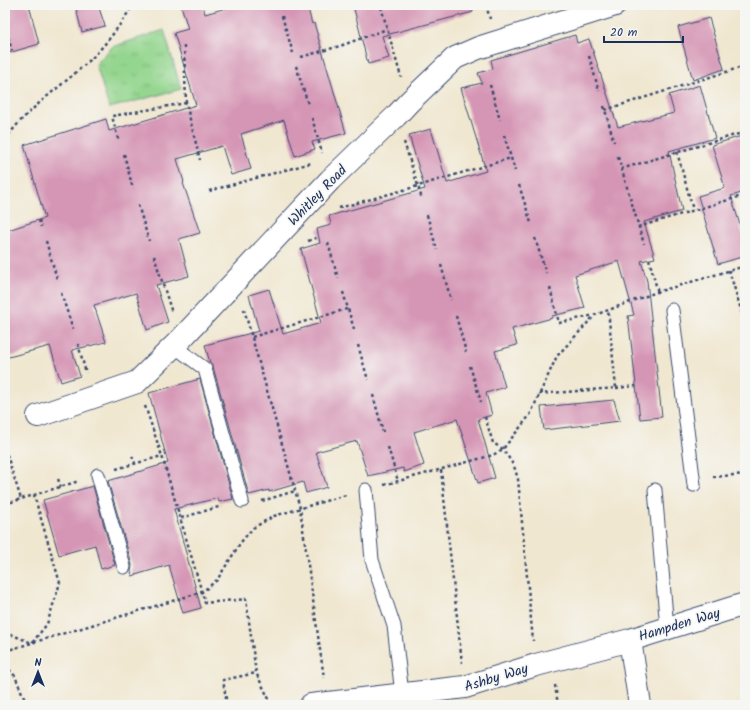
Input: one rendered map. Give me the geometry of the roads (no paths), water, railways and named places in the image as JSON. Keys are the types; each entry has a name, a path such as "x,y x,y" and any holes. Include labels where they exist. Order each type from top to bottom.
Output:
{"street":[{"name":"Whitley Road","path":"38,416 137,382 177,343 330,180 455,58 478,48 615,5"},
{"name":"Hampden Way","path":"640,705 630,640 745,604"},
{"name":"Ashby Way","path":"319,704 465,688 536,665 630,640"}],"lane":[{"path":"672,310 694,485"},
{"path":"177,343 204,369 242,501"},
{"path":"98,475 124,567"},
{"path":"366,490 372,560 394,626 402,694"},
{"path":"655,490 667,628"}]}
